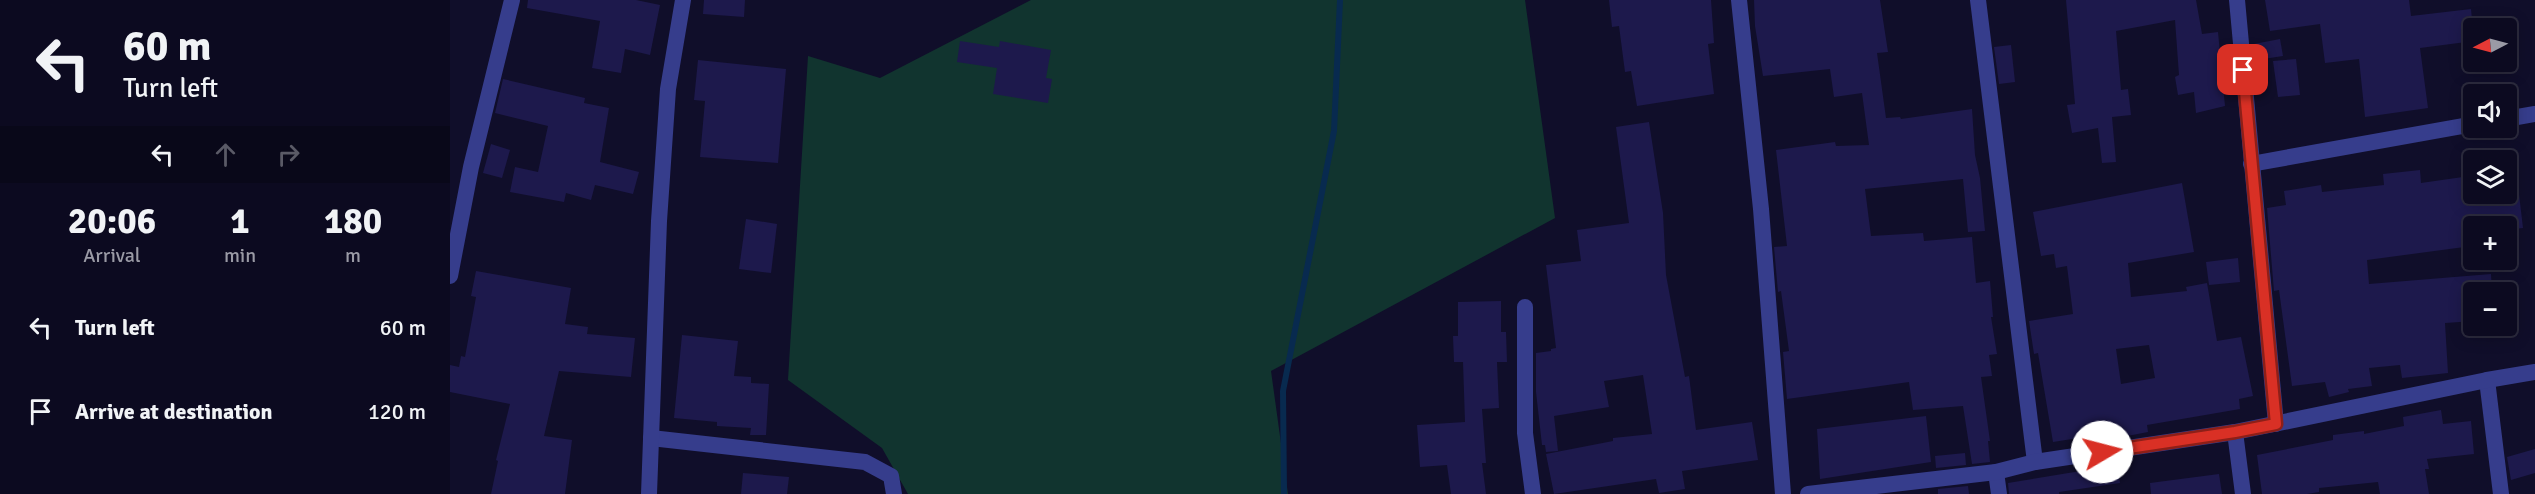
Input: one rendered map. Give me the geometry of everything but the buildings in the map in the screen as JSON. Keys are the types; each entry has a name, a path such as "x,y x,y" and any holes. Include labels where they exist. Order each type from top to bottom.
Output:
{"street":[{"path":"450,276 471,167 512,0"},
{"path":"649,494 659,221 668,88 682,0"},
{"path":"1740,0 1761,209 1783,494"},
{"path":"1978,0 2035,462"},
{"path":"2237,0 2276,424"},
{"path":"2517,117 2535,114"},
{"path":"2251,164 2463,126"},
{"path":"1525,307 1525,433 1533,494"},
{"path":"1808,494 1996,472 2035,462 2235,432 2535,372"},
{"path":"2487,380 2501,494"},
{"path":"2235,432 2243,494"},
{"path":"651,438 865,462 891,476 894,494"},
{"path":"1996,472 1999,494"}],"green space":[{"path":"1031,0 1525,0 1555,218 1271,371 1288,494 908,494 882,448 788,380 808,56 880,78"}],"waterway":[{"path":"1284,494 1283,391 1334,131 1340,0"}],"route":[{"path":"2102,452 2276,424 2243,70"}]}
